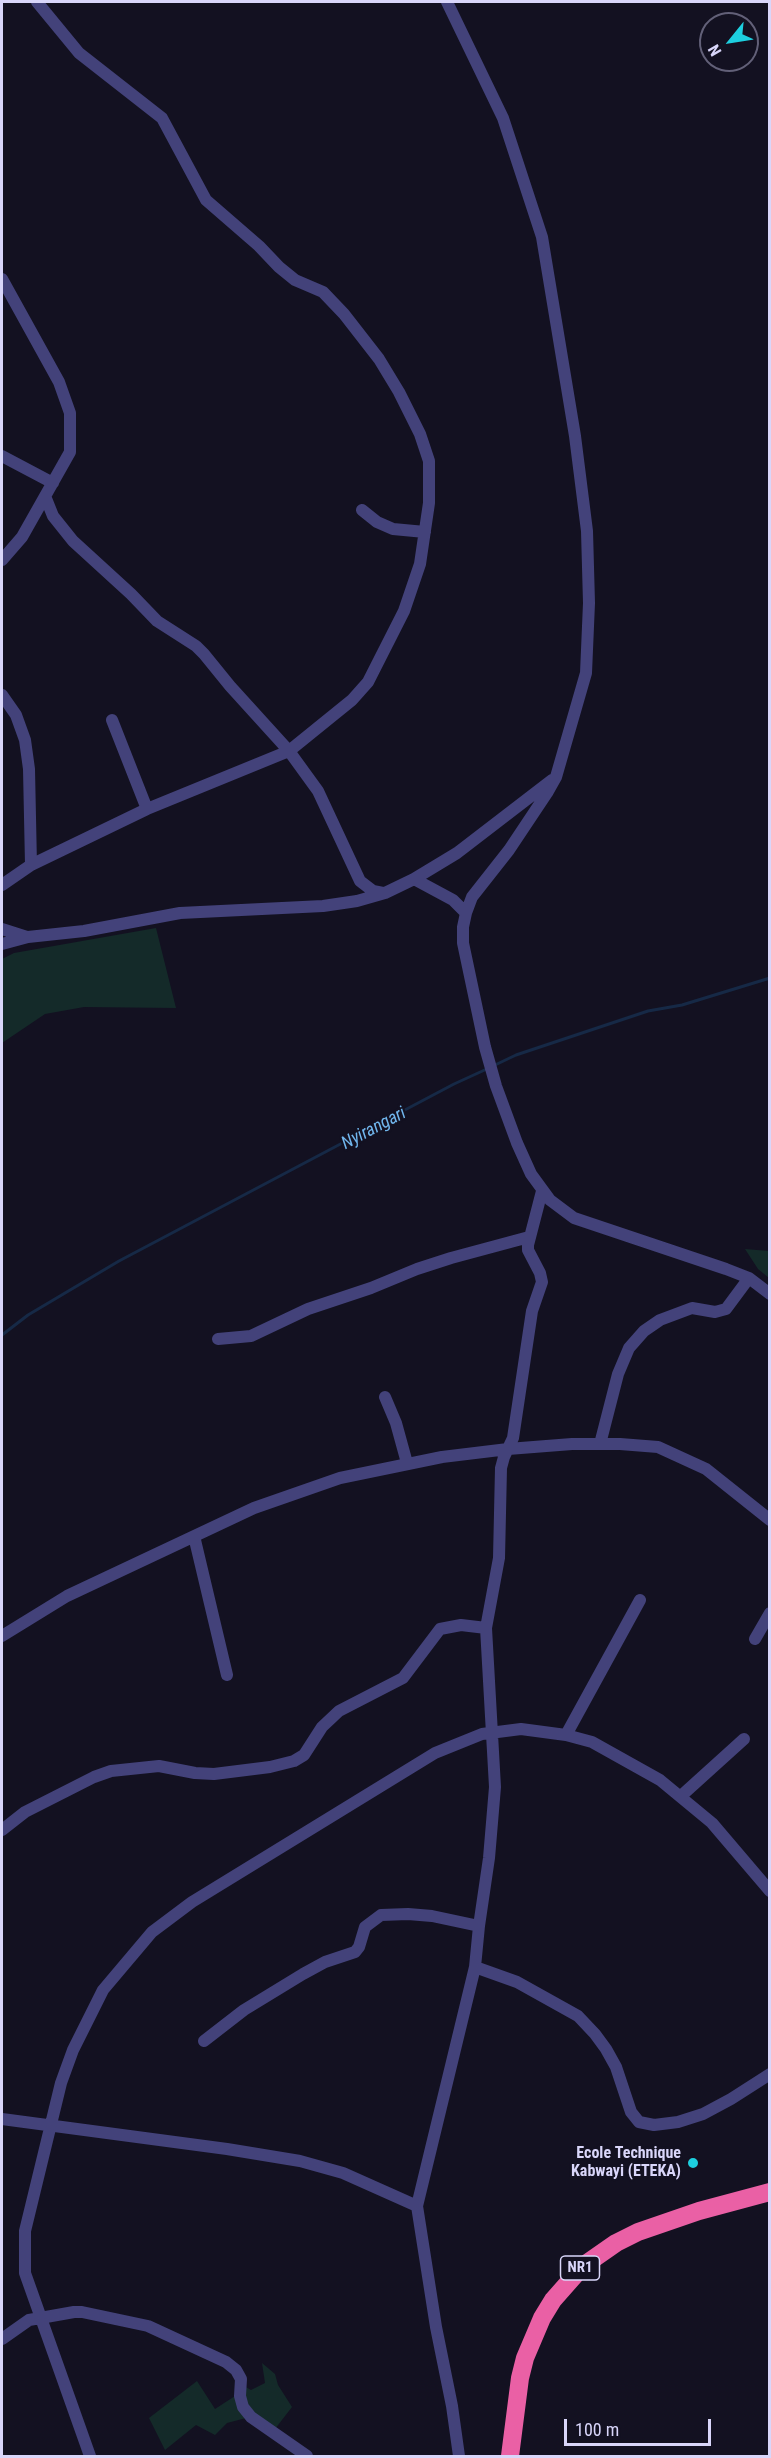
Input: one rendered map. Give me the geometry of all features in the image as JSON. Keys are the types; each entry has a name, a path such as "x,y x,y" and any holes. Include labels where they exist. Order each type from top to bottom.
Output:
{"highway":[{"name":"NR1","path":"510,2457 520,2378 525,2358 542,2318 553,2300 583,2265 616,2243 638,2232 699,2211 770,2192"}],"street":[{"path":"2,885 32,866 147,809 289,751 352,700 368,682 404,611 420,564 429,503 429,461 420,434 399,392 378,358 331,299 323,292 295,280 206,200 162,118 79,53 37,2"},
{"path":"447,2 503,118 536,215 547,260 575,436 587,531 589,603 586,674 556,777 548,793 509,850 472,897 463,927 463,943 488,1057 506,1114 531,1174 542,1191 556,1205 574,1218 748,1278 770,1294"},
{"path":"2,279 59,382 70,413 70,452 22,537 2,560"},
{"path":"2,456 53,483"},
{"path":"45,496 63,530 157,621 196,646 289,751 318,791 360,881 373,891 385,893"},
{"path":"362,510 377,522 393,529 425,532"},
{"path":"2,695 16,715 25,740 29,769 32,866"},
{"path":"112,720 147,809"},
{"path":"2,944 28,937 84,930 180,913 323,906 357,901 385,893 457,854 556,777"},
{"path":"414,879 453,900 466,914"},
{"path":"2,929 28,937"},
{"path":"459,2457 417,2206 475,1967 489,1858 495,1787 486,1628 495,1589 501,1536 500,1482 504,1457 513,1438 532,1311 542,1282 528,1250 529,1237 542,1191"},
{"path":"218,1339 251,1336 308,1309 371,1288 417,1269 529,1237"},
{"path":"600,1444 618,1374 629,1348 644,1331 660,1320 692,1308 715,1312 726,1309 748,1278"},
{"path":"385,1397 396,1423 407,1463"},
{"path":"2,1636 67,1596 278,1498 340,1478 407,1463 508,1449 600,1444 658,1447 690,1461 719,1478 770,1520"},
{"path":"194,1536 227,1675"},
{"path":"566,1735 640,1600"},
{"path":"755,1639 770,1613"},
{"path":"2,1830 26,1812 94,1777 111,1771 159,1766 214,1774 270,1767 294,1761 304,1755 322,1727 339,1711 403,1678 440,1629 461,1625 486,1628"},
{"path":"90,2457 25,2273 25,2231 61,2083 73,2049 98,2000 128,1958 152,1932 192,1902 435,1753 461,1740 492,1731 522,1729 566,1735 592,1742 613,1753 660,1780 681,1796 720,1832 770,1890"},
{"path":"681,1796 744,1739"},
{"path":"204,2040 244,2010 309,1970 355,1952 359,1947 364,1927 381,1915 432,1916 479,1926"},
{"path":"475,1967 507,1977 539,1992 578,2016 595,2034 611,2058 631,2112 639,2122 654,2125 703,2114 770,2074"},
{"path":"2,2119 300,2161 343,2173 417,2206"},
{"path":"2,2339 29,2320 82,2312 148,2326 226,2362 236,2370 241,2379 240,2397 243,2407 251,2417 307,2457"}],"green space":[{"path":"156,928 176,1008 84,1007 45,1014 2,1043 2,959 14,953"},
{"path":"745,1249 769,1251 769,1278 758,1269"},
{"path":"262,2363 275,2374 278,2385 292,2407 275,2429 255,2417 245,2403 244,2386 251,2390 265,2383"},
{"path":"197,2381 215,2409 235,2396 246,2418 227,2423 215,2435 196,2425 165,2450 149,2418"}],"waterway":[{"name":"Nyirangari","path":"495,1065 516,1055 648,1011 682,1005 770,978"},
{"name":"Nyirangari","path":"2,1335 28,1315 119,1261 454,1084 489,1068"}],"place":[{"name":"Ecole Technique Kabwayi (ETEKA)","path":"693,2163"}]}
